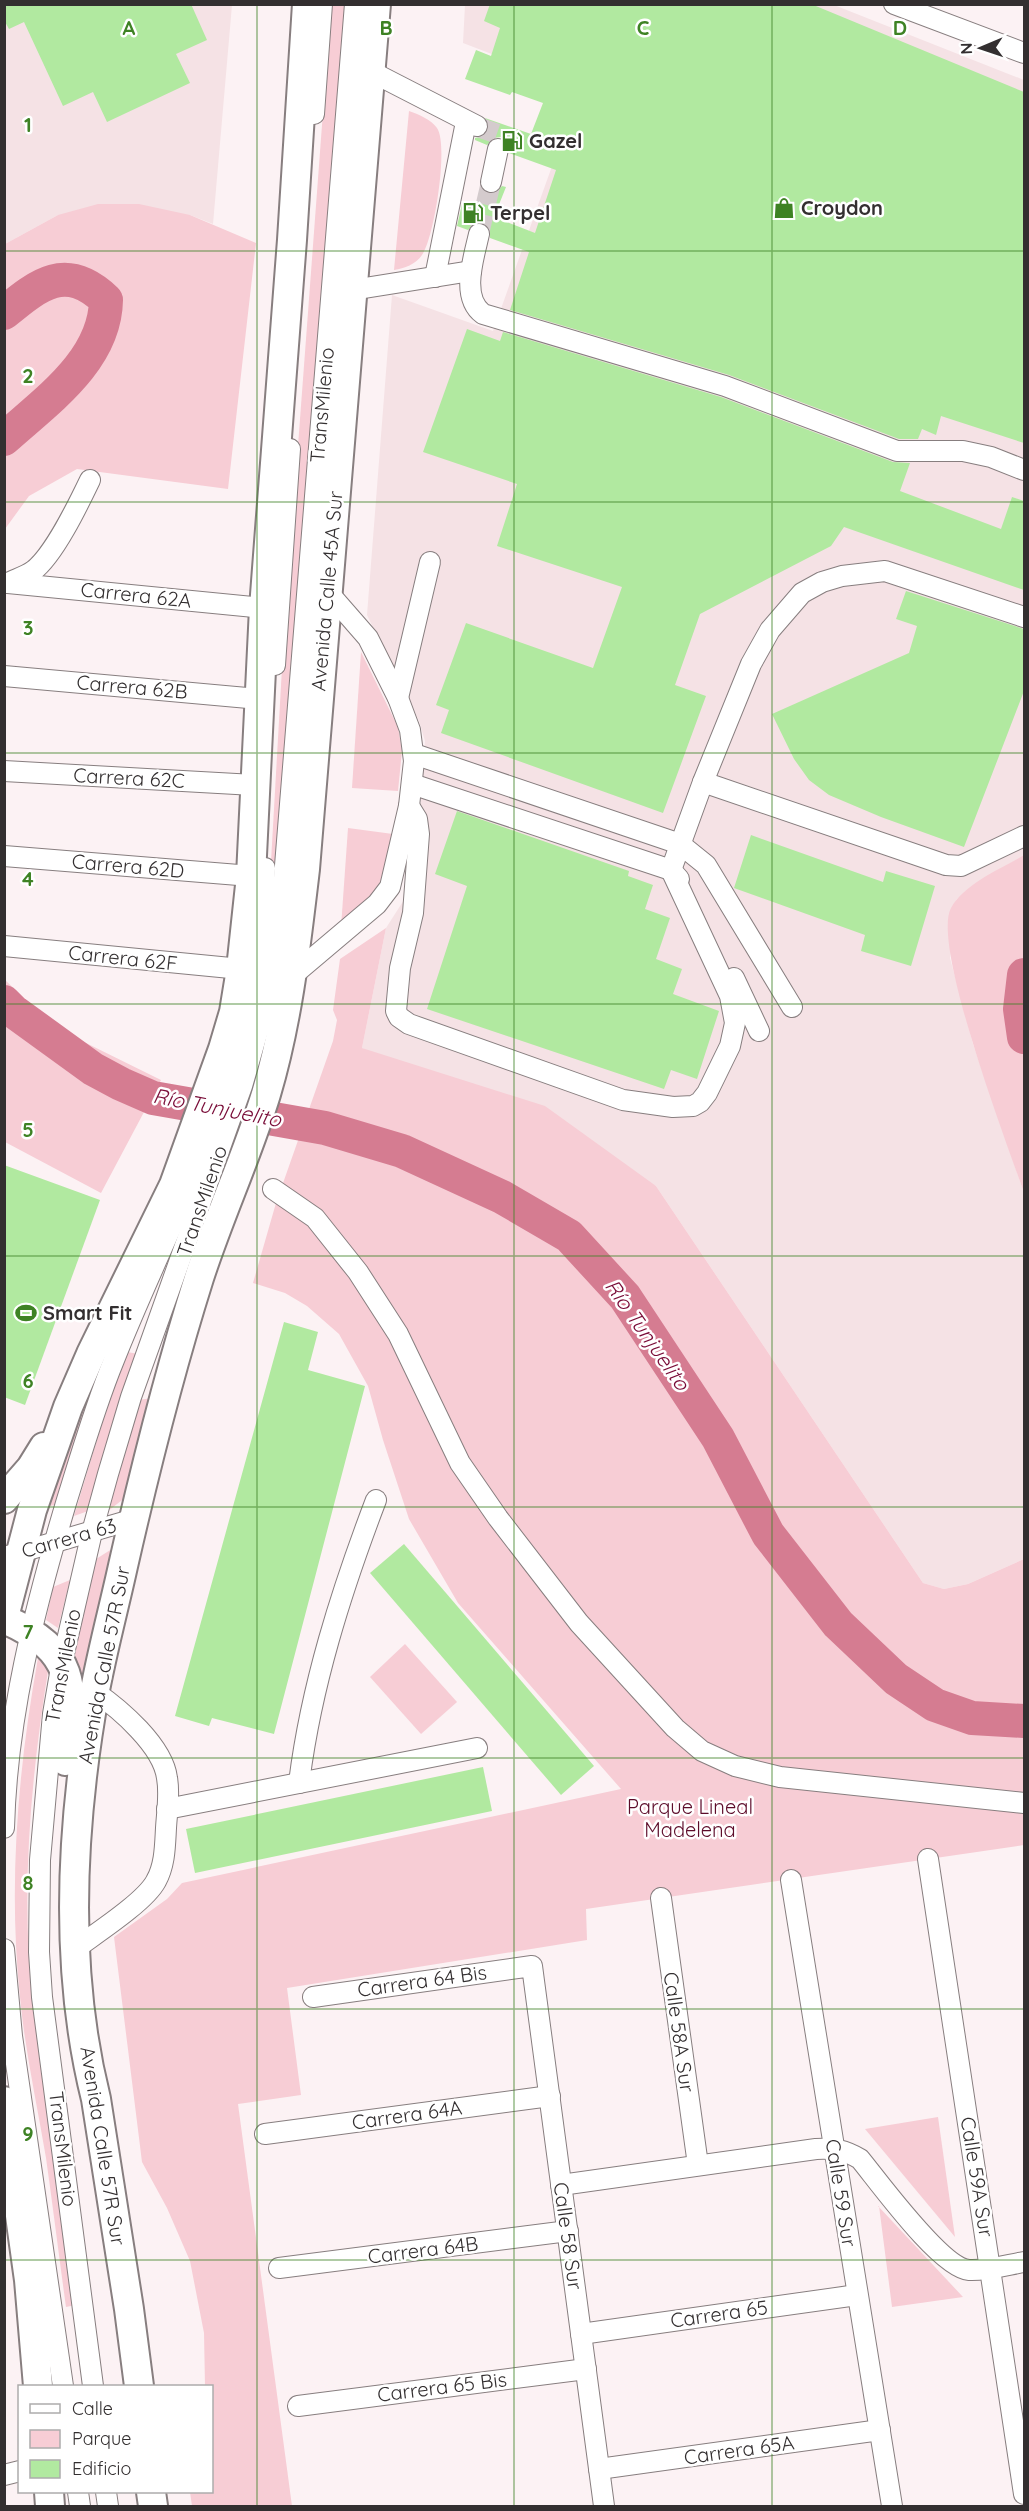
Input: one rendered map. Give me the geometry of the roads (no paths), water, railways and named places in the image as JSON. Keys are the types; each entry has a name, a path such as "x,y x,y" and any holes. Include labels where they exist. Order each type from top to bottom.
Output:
{"highway":[{"name":"Avenida Calle 45A Sur","path":"209,1165 237,1085 234,1012 241,969 250,876 264,608 307,4"},
{"name":"Avenida Calle 45A Sur","path":"209,1165 237,1085 293,975 305,869 376,4"},
{"path":"96,2099 72,2037 64,2008 59,1975 58,1864 70,1702 69,1686 62,1662 49,1647 31,1632 4,1618 12,1555 91,1354 174,1185 209,1165"},
{"name":"Avenida Calle 57R Sur","path":"139,2385 96,2099 88,2070 75,1948 77,1832 95,1692 134,1519 173,1366 200,1275 209,1165"},
{"path":"4,1499 30,1468 66,1413"},
{"path":"4,2101 9,2159 29,2280 38,2385"}],"street":[{"name":"TransMilenio","path":"237,1085 241,1041 261,945 276,648 322,4"},
{"name":"TransMilenio","path":"237,1085 265,1006 274,960 284,878 355,4"},
{"path":"894,4 917,9 1024,53"},
{"path":"370,71 472,124 435,277"},
{"path":"490,182 498,149"},
{"path":"479,234 471,271 472,300 475,308 483,314 724,386 897,451 963,452 991,457 1024,470"},
{"path":"352,290 471,271"},
{"path":"6,585 34,570 46,555 73,517 90,480"},
{"path":"398,698 430,562"},
{"path":"409,806 417,819 419,834 413,913 400,968 396,1011 399,1017 409,1024 623,1100 673,1107 693,1106 700,1102 707,1093 730,1046 735,1023 730,996 671,870 703,782 751,664 770,630 802,593 822,582 842,576 885,571 1024,617"},
{"name":"Carrera 62A","path":"6,585 264,608"},
{"path":"293,975 377,904 390,887 412,784 414,754 410,730 398,698 368,638 327,591"},
{"name":"Carrera 62B","path":"4,675 259,699"},
{"path":"414,754 680,844 706,865 792,1007"},
{"name":"Carrera 62C","path":"4,771 254,785"},
{"path":"703,782 946,865 961,867 1024,836"},
{"path":"412,784 671,870 703,909 759,1031"},
{"name":"Carrera 62D","path":"4,856 250,876"},
{"name":"Carrera 62F","path":"4,946 241,969"},
{"name":"TransMilenio","path":"93,2385 42,1997 39,1952 40,1860 46,1768 62,1662 92,1532 131,1397 209,1165"},
{"name":"TransMilenio","path":"4,1828 18,1684 54,1543 84,1443 114,1358 209,1165"},
{"path":"273,1189 315,1218 358,1272 398,1334 460,1463 498,1518 579,1623 675,1728 702,1751 735,1766 780,1777 1024,1803"},
{"path":"299,1783 304,1739 343,1588 376,1500"},
{"name":"Carrera 63","path":"12,1555 134,1519"},
{"path":"75,1948 145,1895 155,1883 162,1866 167,1809 167,1775 148,1741 115,1706 95,1692"},
{"path":"167,1809 477,1748"},
{"name":"Calle 59A Sur","path":"928,1859 1024,2494"},
{"name":"Calle 59 Sur","path":"790,1880 892,2506"},
{"name":"Calle 58A Sur","path":"661,1898 698,2165"},
{"name":"TransMilenio","path":"4,1949 12,2036 63,2385"},
{"name":"Carrera 64 Bis","path":"313,1997 532,1965"},
{"name":"Calle 58 Sur","path":"532,1965 602,2506"},
{"name":"Carrera 64A","path":"265,2134 550,2096"},
{"path":"561,2185 834,2148 860,2159 925,2237 954,2265 968,2270 1024,2262"},
{"name":"Carrera 64B","path":"279,2268 568,2231"},
{"name":"Carrera 65","path":"581,2334 857,2295"},
{"name":"Carrera 65 Bis","path":"298,2406 586,2369"},
{"name":"Carrera 65A","path":"599,2469 880,2430"}],"waterway":[{"name":"Río Tunjuelito","path":"4,313 29,293 53,281 78,282 92,288 106,300 103,322 96,342 84,361 54,394 4,439"},
{"name":"Río Tunjuelito","path":"1024,975 1020,1009 1024,1037"},
{"name":"Río Tunjuelito","path":"4,1002 93,1069 153,1098 325,1128 402,1151 502,1197 569,1236 625,1297 718,1438 768,1534 838,1624 896,1679 935,1705 972,1718 1024,1721"}],"tunnel":[{"path":"478,127 501,135 498,149"},
{"path":"479,234 491,182"}],"place":[{"name":"Gazel","path":"512,141"},
{"name":"Croydon","path":"784,208"},
{"name":"Terpel","path":"473,213"},
{"name":"Smart Fit","path":"26,1313"}],"park label":[{"name":"Parque Lineal Madelena","path":"690,1818"}]}
